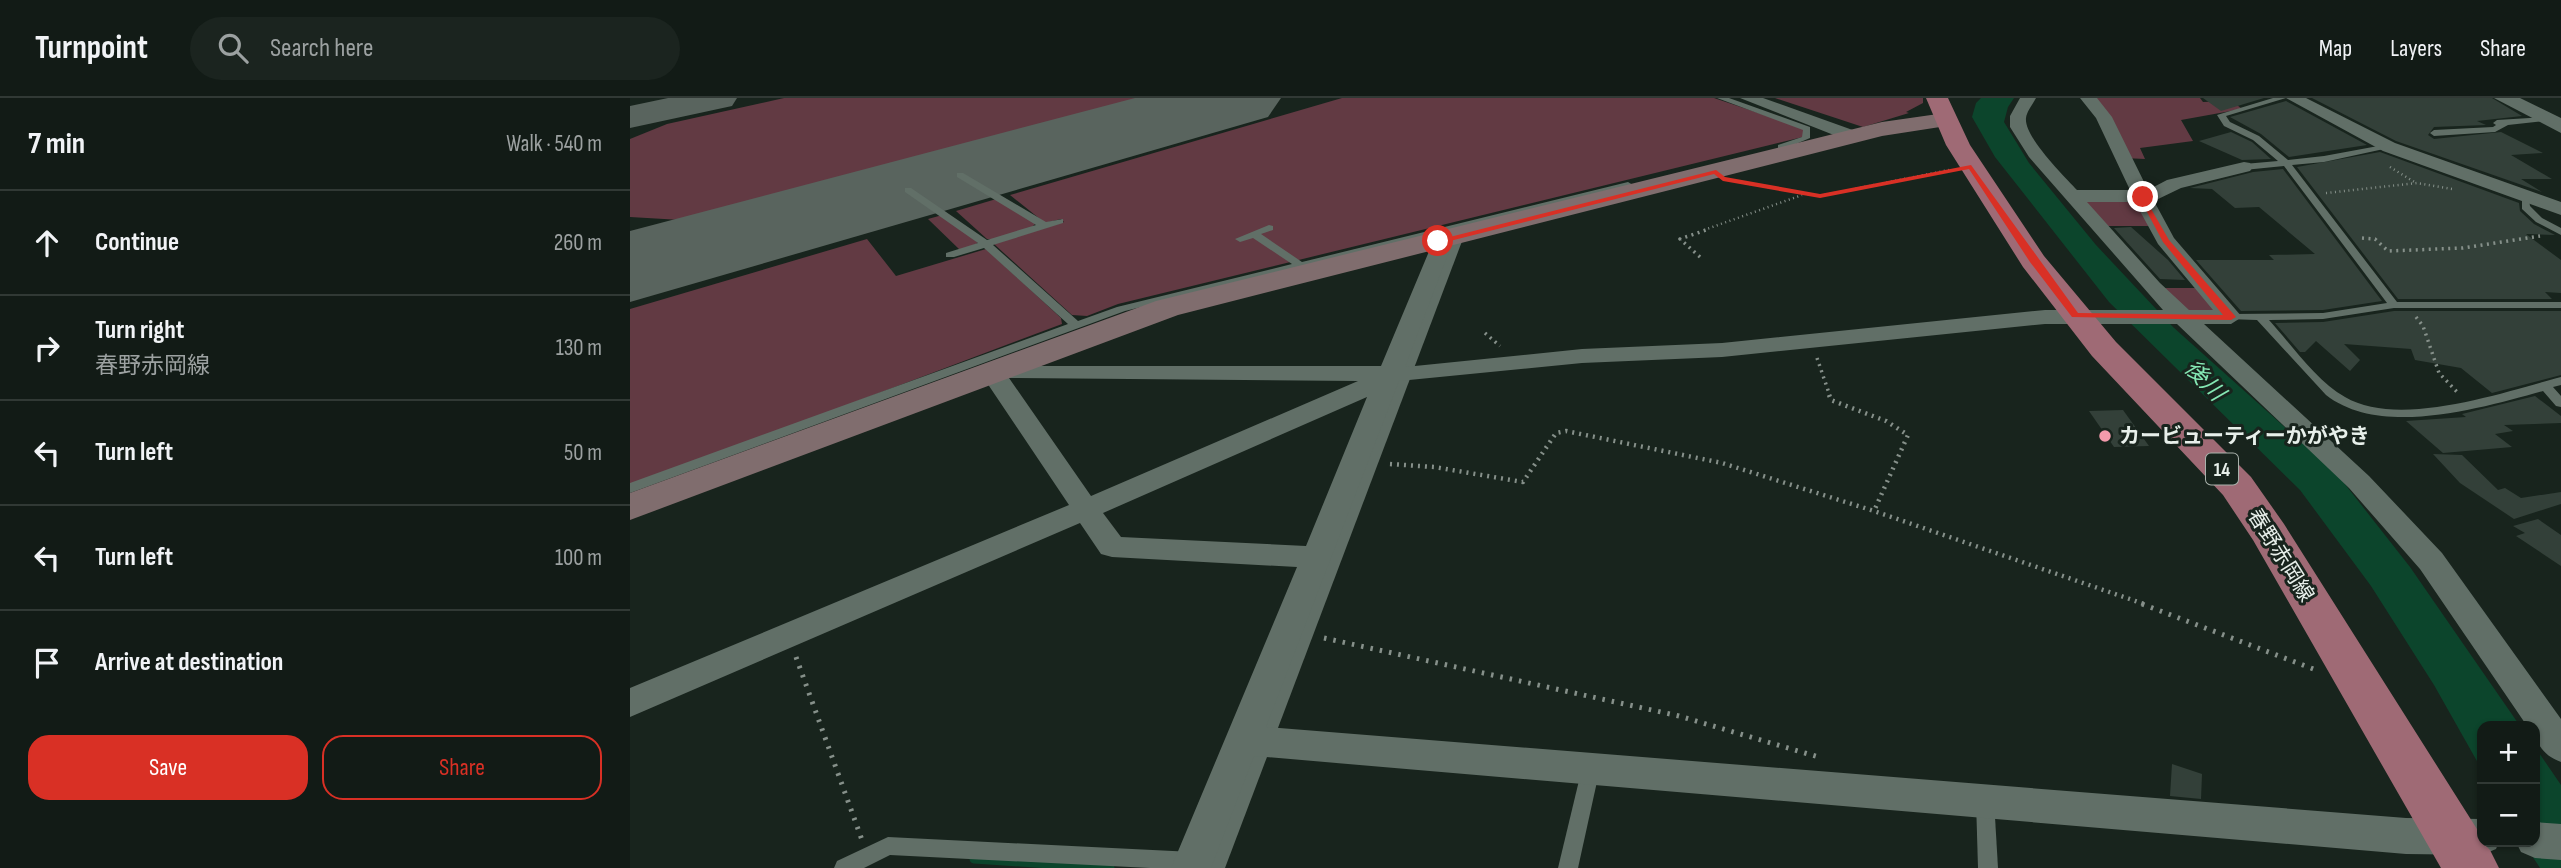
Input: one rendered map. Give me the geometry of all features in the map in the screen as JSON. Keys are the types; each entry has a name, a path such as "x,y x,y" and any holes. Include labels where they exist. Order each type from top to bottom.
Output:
{"main road":[{"name":"春野赤岡線","path":"1941,109 1971,167 2033,261 2091,315 2237,486 2468,847"}],"street":[{"path":"1748,98 1855,137"},
{"path":"2028,98 2018,116 2018,127 2026,142 2152,288 2185,316 2359,482 2431,561 2561,747"},
{"path":"2088,98 2104,117 2165,240 2202,287 2231,317"},
{"path":"2294,98 2389,147 2561,209"},
{"path":"2502,98 2553,120 2561,128"},
{"path":"630,507 1167,308 1916,122 1941,109"},
{"path":"2073,197 2152,196 2174,184 2244,167"},
{"path":"1200,866 1253,741 1315,557 1397,374 1441,244 1448,239"},
{"path":"991,371 1397,374 1582,356 1644,356 2091,315 2231,317"},
{"path":"991,371 1112,547 1315,557"},
{"path":"630,703 1397,374"},
{"path":"1253,741 2393,835 2468,847"},
{"path":"2540,840 2561,842"}],"lane":[{"path":"630,488 1121,309 1797,143 1808,134 1799,125 1721,98"},
{"path":"2282,98 2221,115 2227,124 2256,138 2287,164 2394,305"},
{"path":"2514,98 2553,120"},
{"path":"2434,133 2495,129 2501,124 2553,120"},
{"path":"2244,167 2287,164 2389,147"},
{"path":"960,175 1045,226"},
{"path":"908,190 986,244 1076,325"},
{"path":"2525,196 2525,207 2531,214 2561,232"},
{"path":"950,255 1060,221"},
{"path":"1240,239 1269,228"},
{"path":"1254,234 1300,265"},
{"path":"2231,317 2323,316 2394,305 2457,307 2516,303 2561,306"},
{"path":"2261,318 2337,398 2347,404 2384,413 2416,414 2561,381"},
{"path":"1253,741 1303,633 1370,462 1397,374"},
{"path":"2545,386 2561,404"},
{"path":"1568,868 1591,768"},
{"path":"1985,800 1989,868"},
{"path":"844,868 888,846 1200,866"}],"path":[{"path":"1716,172 1723,178 1803,195 1827,195 1971,167"},
{"path":"2311,194 2347,193 2417,183 2445,190 2497,186"},
{"path":"1700,257 1680,239 1803,195"},
{"path":"2344,237 2375,239 2388,251 2463,248 2561,232"},
{"path":"2407,306 2423,326 2439,373 2467,403"},
{"path":"1813,341 1831,400 1886,421 1908,435 1874,511"},
{"path":"1370,462 1434,467 1523,482 1556,433 1566,431 1722,463 1874,511 2117,594 2319,671"},
{"path":"1303,633 1679,716 1834,762"},
{"path":"789,636 867,855"}],"shaded area":[{"path":"784,98 1157,98 721,213 681,220 630,217 630,139 667,124"},
{"path":"1342,98 1714,98 1797,126 1803,129 1803,137 1118,304 1087,316 1072,315 994,244 1064,222 1061,219 1045,223 1010,195"},
{"path":"1775,98 1923,98 1923,103 1906,112 1909,113 1863,127"},
{"path":"2092,98 2200,98 2203,102 2232,101 2242,109 2181,120 2193,141 2140,148 2145,159 2124,158"},
{"path":"2073,196 2143,197 2158,226 2098,226"},
{"path":"1003,197 1035,224 1012,236 987,239 956,211"},
{"path":"946,214 978,243 961,251 928,219"},
{"path":"867,239 896,276 986,249 1061,318 1062,324 630,487 630,309"},
{"path":"2152,288 2203,288 2231,317 2185,316"}],"water":[{"name":"後川","path":"1981,98 2014,98 2004,122 2029,163 2096,245 2173,327 2337,474 2410,567 2517,721 2477,721 2477,761 2434,685 2371,586 2300,490 2109,302 1995,157 1972,117 1976,103"},
{"path":"2540,754 2561,785 2561,868 2540,868 2526,847 2540,847"}],"building":[{"path":"2203,98 2264,98 2221,111"},
{"path":"2312,98 2492,98 2522,116 2477,121 2486,125 2434,127 2428,135 2434,139 2501,132 2543,153 2511,155 2552,179 2521,179 2542,192 2396,141"},
{"path":"2286,101 2367,145 2289,157 2261,134 2230,117"},
{"path":"2231,132 2252,142 2271,159 2242,160 2199,141"},
{"path":"2380,152 2519,203 2520,211 2534,224 2555,235 2526,234 2561,260 2561,293 2545,292 2552,299 2398,299 2297,167"},
{"path":"2283,169 2382,301 2323,310 2241,311 2196,260 2274,260 2269,255 2315,254 2259,207 2235,208 2212,189 2190,188 2253,172"},
{"path":"2131,227 2168,260 2185,280 2160,279 2114,228"},
{"path":"2394,311 2561,311 2561,375 2492,393 2461,368 2415,360 2411,349 2344,344 2360,360 2350,371 2316,341 2305,352 2300,352 2275,323 2323,322"},
{"path":"2535,396 2561,416 2561,423 2504,425 2513,431 2495,434 2512,447 2443,453 2406,421 2466,417 2462,414"},
{"path":"2123,410 2149,446 2114,447 2089,411"},
{"path":"2433,454 2462,455 2498,490 2505,488 2521,498 2561,492 2561,504 2514,519 2460,483"},
{"path":"2538,519 2561,535 2561,566 2516,536 2525,533 2513,526"},
{"path":"2172,764 2202,774 2201,799 2170,796"}],"waterway":[{"path":"974,859 1110,868"}],"taxiway":[{"path":"630,117 719,98"},
{"path":"630,254 690,250 720,242"}],"runway":[{"path":"630,267 1237,98"}],"place":[{"name":"カービューティーかがやき","path":"2105,436"}],"route":[{"path":"1438,241 1716,172 1723,178 1803,195 1820,196 1971,167 2033,261 2075,315 2231,317 2202,287 2165,240 2143,197"}]}
